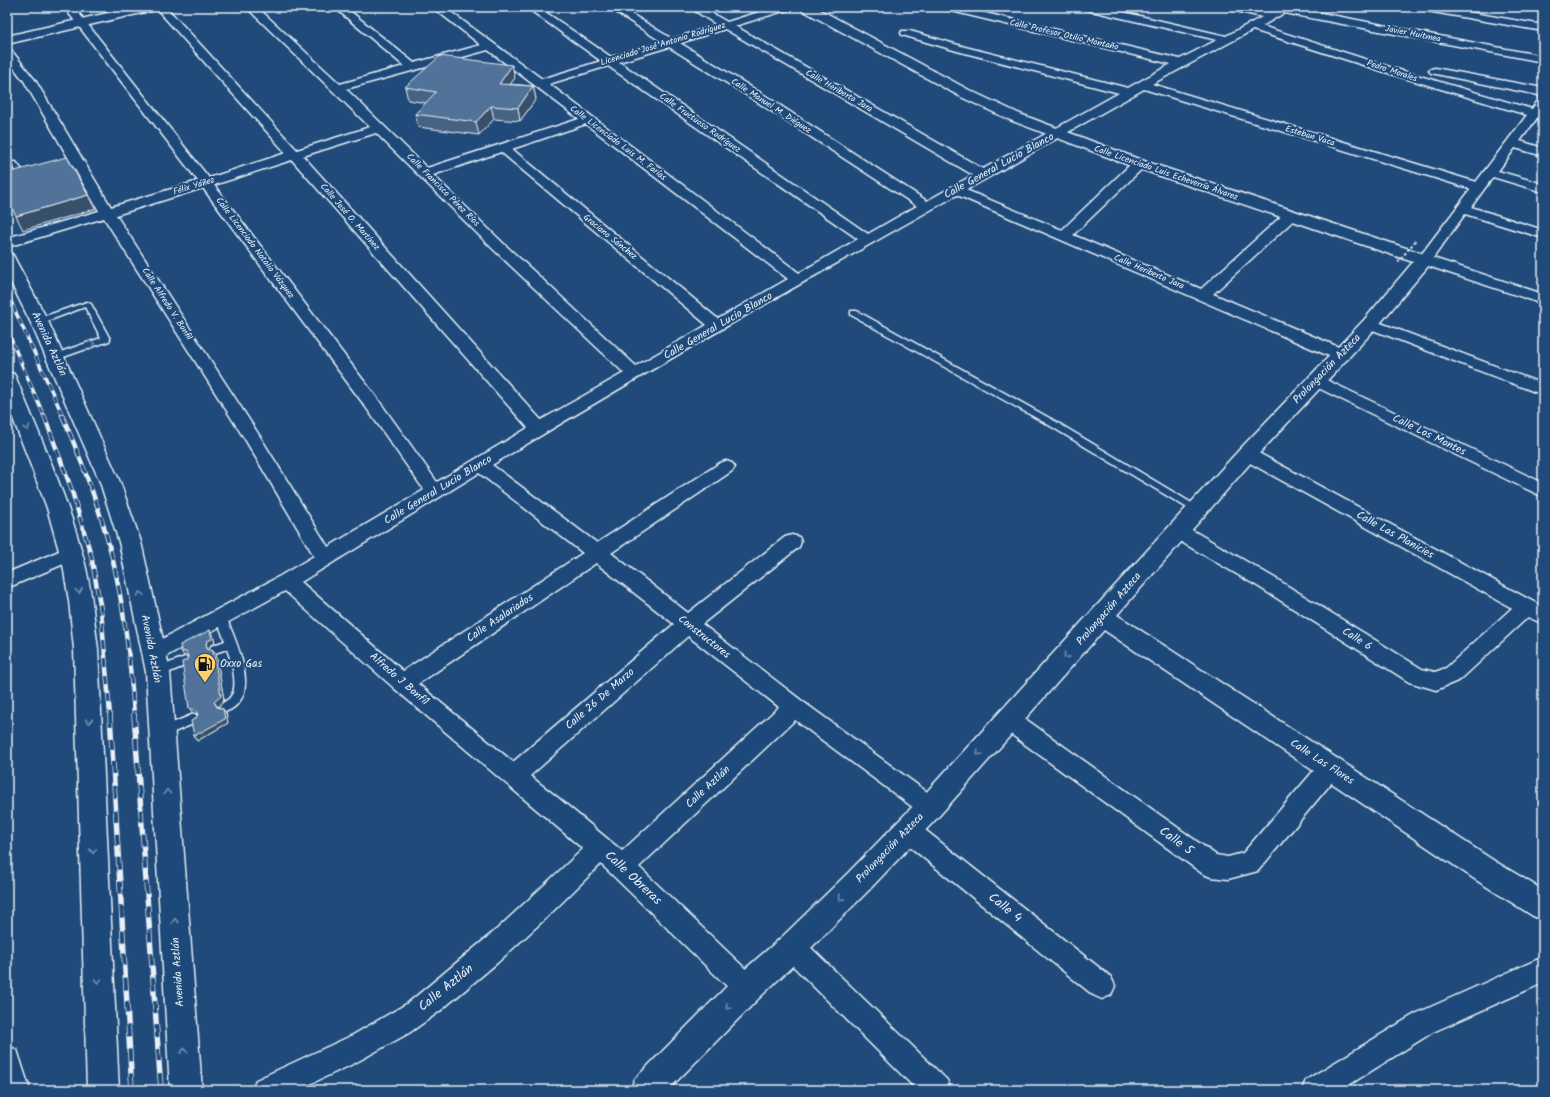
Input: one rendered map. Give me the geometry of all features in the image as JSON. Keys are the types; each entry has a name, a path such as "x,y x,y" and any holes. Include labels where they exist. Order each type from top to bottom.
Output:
{"street":[{"name":"Calle Licenciado Natalio Vázquez","path":"69,7 206,183 371,402 435,492"},
{"path":"7,40 150,7"},
{"name":"Calle José O. Martínez","path":"160,7 295,155 539,429"},
{"name":"Calle Francisco Pérez Ríos","path":"251,7 338,88 504,251 635,374"},
{"path":"339,7 413,68"},
{"name":"Calle Licenciado Luis M. Farías","path":"437,7 540,83 798,279"},
{"name":"Calle Fructuoso Rodríguez","path":"531,7 868,240"},
{"name":"Calle Manuel M. Diéguez","path":"613,7 760,98 927,207"},
{"name":"Calle Heriberto Jara","path":"694,7 983,175"},
{"name":"Licenciado José Antonio Rodríguez","path":"540,83 786,7"},
{"name":"Calle Licenciado Luis Echeverría Álvarez","path":"806,7 966,94 1056,134 1139,164 1543,299"},
{"name":"Calle Profesor Otilio Montaño","path":"947,7 1181,63"},
{"path":"1087,7 1226,39"},
{"name":"Javier Huitmea","path":"1230,7 1280,11 1543,59"},
{"path":"1421,7 1543,28"},
{"name":"Calle General Lucio Blanco","path":"156,663 221,617 287,581 539,429 798,279 1129,92 1280,11"},
{"name":"Pedro Morales","path":"1252,26 1392,72 1538,115"},
{"path":"906,33 961,49 1129,92"},
{"path":"338,88 489,46"},
{"name":"Calle Alfredo V. Bonfil","path":"7,52 29,80 107,212 253,439 325,558"},
{"path":"1435,71 1543,92"},
{"name":"Esteban Vaca","path":"1143,85 1478,187"},
{"name":"Prolongación Azteca","path":"646,1090 747,988 792,947 930,807 1247,454 1316,380 1342,355 1424,260 1489,172 1538,115 1543,102"},
{"path":"425,173 587,120"},
{"name":"Félix Yáñez","path":"7,243 206,183 379,128"},
{"path":"1512,144 1543,152"},
{"name":"Graciano Sánchez","path":"503,148 717,326"},
{"path":"1064,236 1139,164"},
{"path":"1489,172 1543,188"},
{"name":"Calle Heriberto Jara","path":"956,190 1342,355"},
{"path":"1462,209 1543,234"},
{"path":"1203,295 1291,215"},
{"name":"Avenida Aztlán","path":"7,259 39,321 110,482 130,542 156,663 186,1090"},
{"path":"1370,324 1543,390"},
{"name":"Calle Los Montes","path":"1316,380 1543,491"},
{"path":"9,388 44,471 71,553 79,590 86,649 103,1090"},
{"name":"Calle Las Planicies","path":"1247,454 1543,616"},
{"name":"Constructores","path":"480,465 597,553 794,707 930,807"},
{"name":"Calle Asalariados","path":"402,683 726,467"},
{"name":"Calle 6","path":"1178,531 1266,582 1416,676 1436,681 1453,674 1526,607"},
{"name":"Calle 26 De Marzo","path":"513,776 688,624 792,542"},
{"path":"7,581 71,553"},
{"name":"Alfredo J Bonfíl","path":"287,581 402,683 513,776"},
{"name":"Calle Las Flores","path":"1102,617 1486,871 1543,906"},
{"name":"Calle Aztlán","path":"622,867 794,707"},
{"name":"Calle 5","path":"1009,720 1211,866 1228,868 1250,863 1330,768"},
{"name":"Calle Obreras","path":"513,776 549,804 622,867 747,988"},
{"name":"Calle 4","path":"907,830 1102,986"},
{"name":"Calle Aztlán","path":"266,1090 380,1035 417,1012 502,942 553,896 600,848"},
{"path":"792,947 937,1090"},
{"path":"1316,1090 1424,1023 1543,970"},
{"path":"7,1060 16,1090"}],"lane":[{"path":"7,176 16,173 19,170 14,163"},
{"path":"39,321 87,304 106,339 55,357"},
{"path":"854,313 1038,415 1197,510"},
{"path":"221,617 231,643 239,676 240,687 236,698 225,707"},
{"path":"216,649 231,643"},
{"path":"156,663 185,661"},
{"path":"162,732 194,720"}],"path":[{"path":"1398,262 1416,240"}],"building":[{"path":"440,56 512,65 499,84 533,86 518,108 491,106 476,122 415,114 436,92 405,87"},
{"path":"67,157 88,195 16,216 7,198 7,173"},
{"name":"Oxxo Gas","path":"210,630 212,639 207,641 206,645 208,649 213,650 221,696 214,702 217,707 223,709 225,719 194,736 191,721 196,718 198,714 195,710 189,708 182,662 187,660 188,656 186,652 181,651 180,645"}],"railway":[{"path":"7,293 63,416"},
{"path":"7,330 44,416"},
{"path":"44,415 71,488 91,555 101,610 110,715"},
{"path":"62,415 79,455 107,537 126,630 134,715"},
{"path":"110,714 132,1090"},
{"path":"134,714 161,1090"}],"place":[{"name":"Oxxo Gas","path":"205,684"}]}
